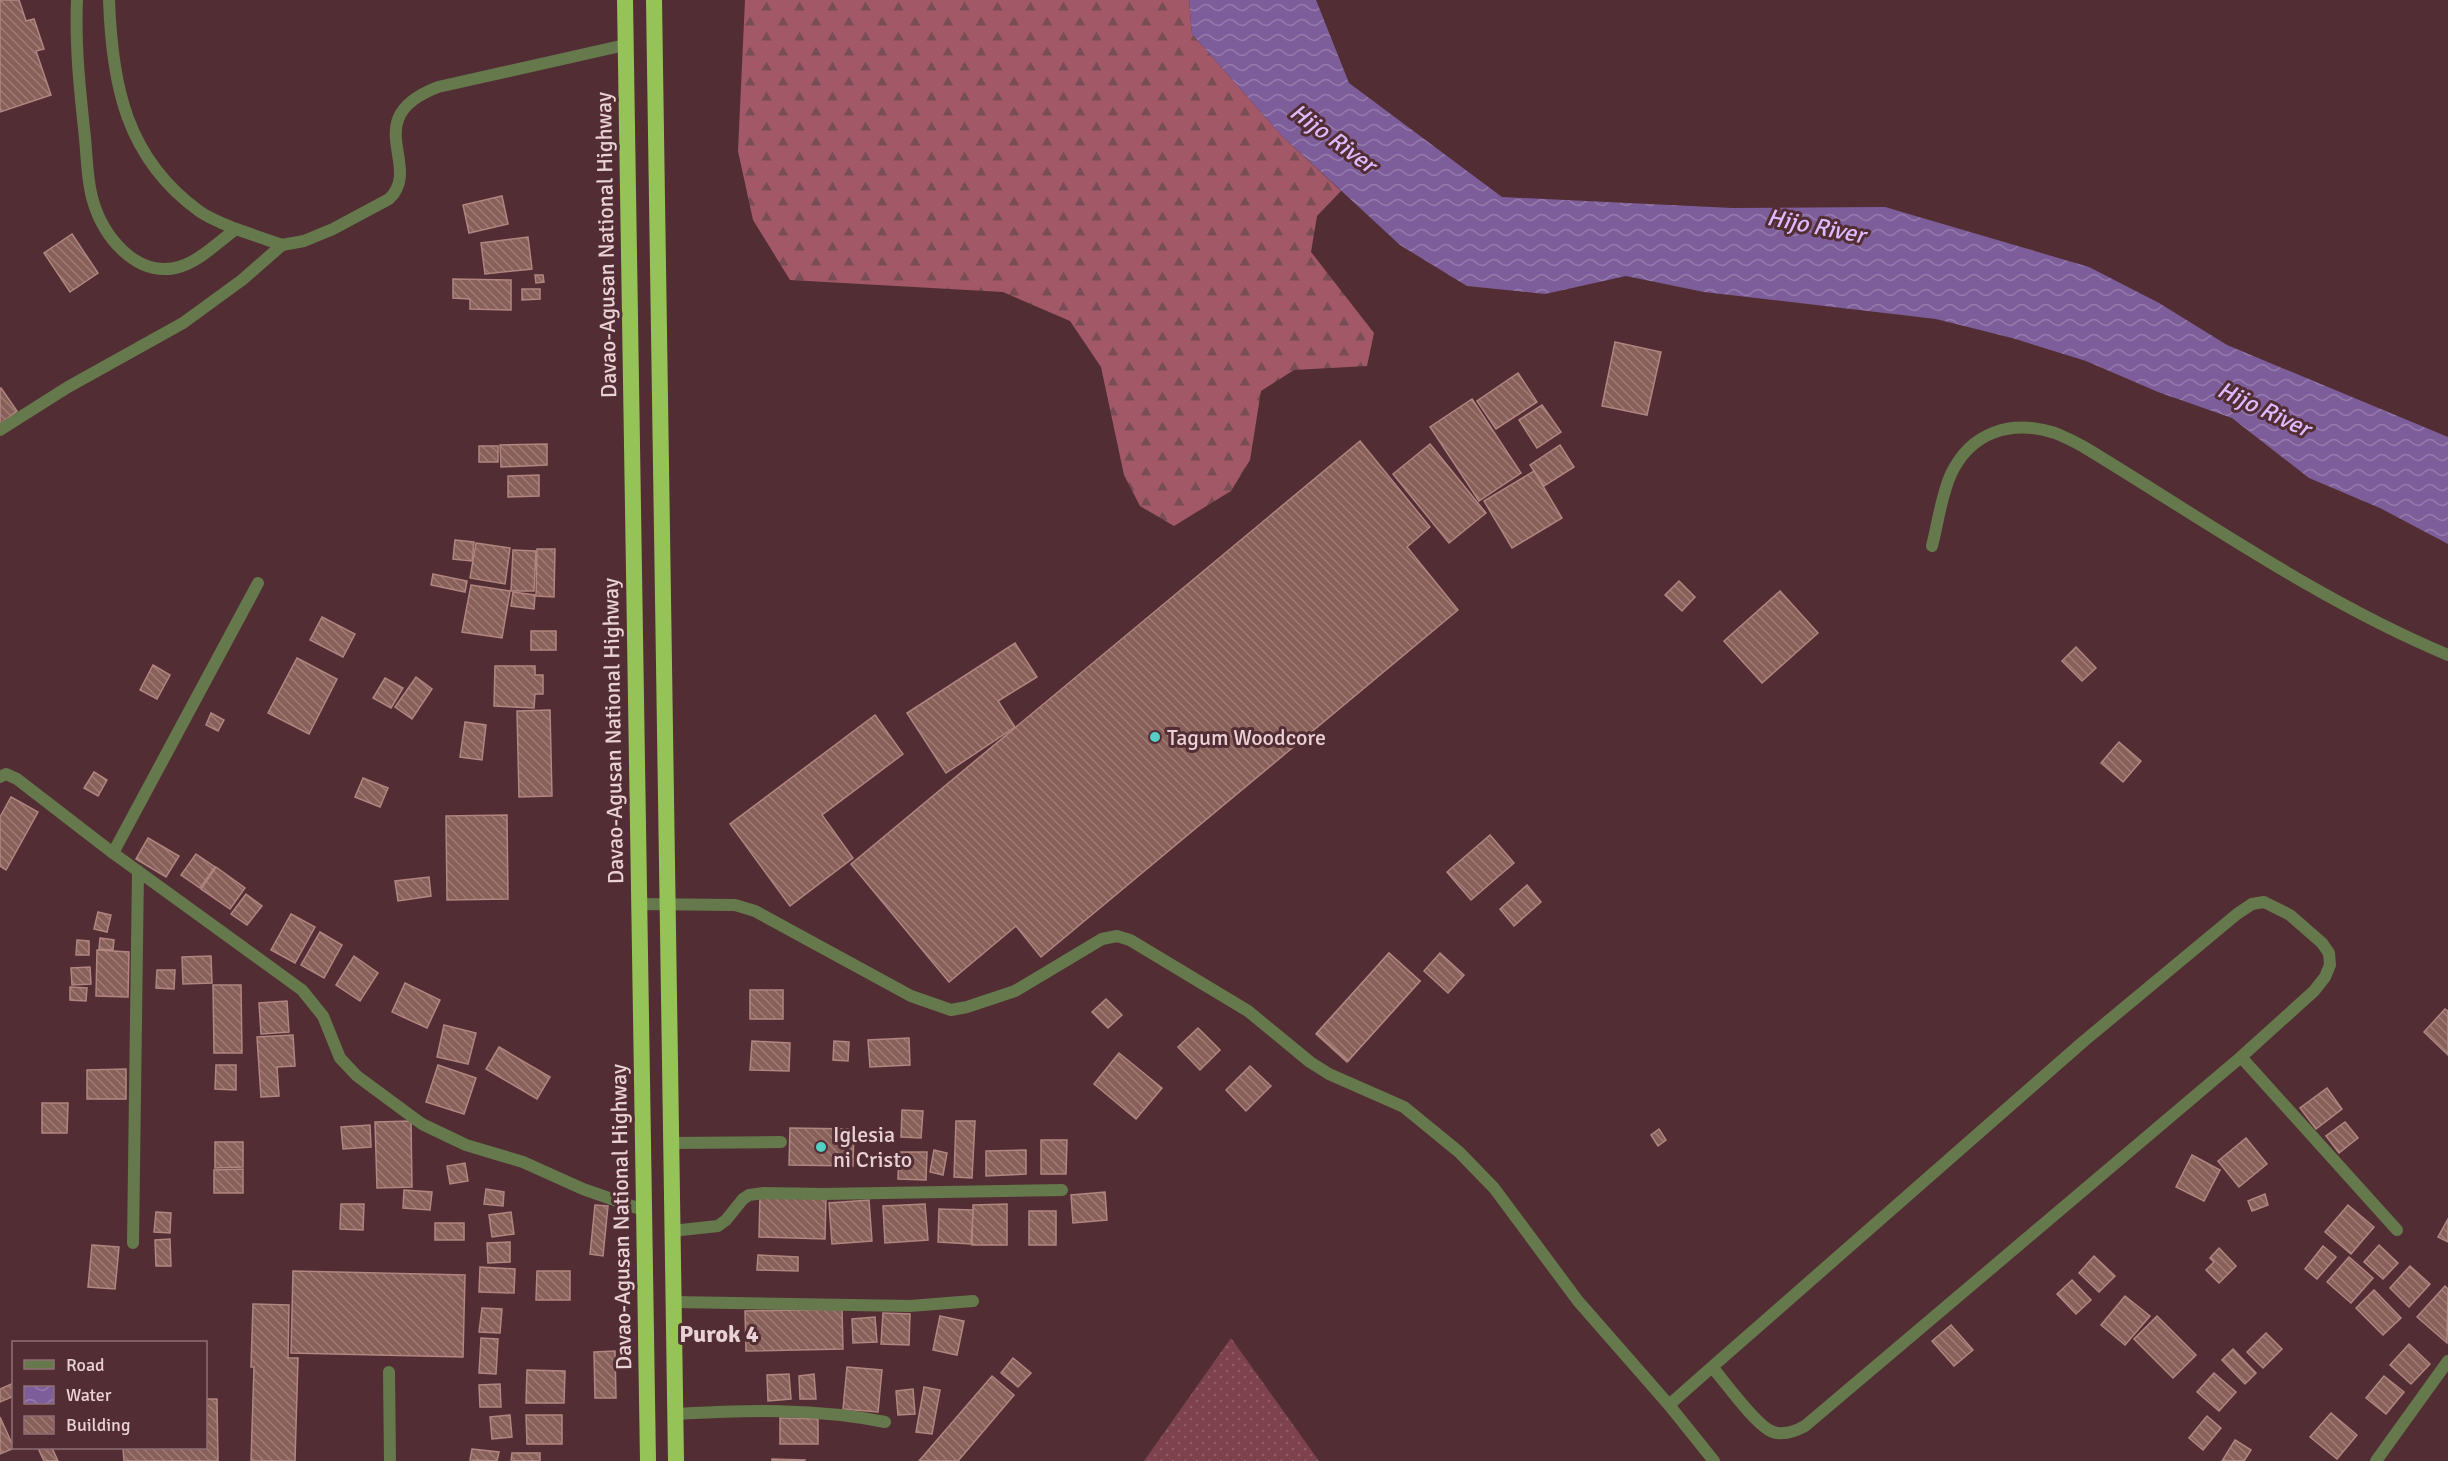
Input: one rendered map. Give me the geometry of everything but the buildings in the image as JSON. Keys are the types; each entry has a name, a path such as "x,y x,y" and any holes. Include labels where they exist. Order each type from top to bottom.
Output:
{"highway":[{"name":"Davao-Agusan National Highway","path":"625,0 648,1461"},
{"path":"654,0 676,1461"}],"street":[{"path":"77,0 79,90 89,184 97,211 113,242 137,262 159,268 173,268 193,262 236,230"},
{"path":"109,0 113,63 124,110 138,142 155,168 200,212 236,230 282,245 304,241 333,229 396,193 399,183 396,121 400,111 420,93 625,45"},
{"path":"0,429 68,387 183,323 243,280 282,245"},
{"path":"1932,546 1951,475 1969,447 1994,430 2022,427 2054,433 2084,447 2301,580 2409,638 2448,655"},
{"path":"113,853 258,583"},
{"path":"0,777 6,774 17,779 113,853 302,990 323,1016 340,1058 357,1076 422,1124 466,1145 523,1162 583,1189 643,1210"},
{"path":"133,1243 138,871"},
{"path":"1669,1405 1712,1367 2084,1041 2237,914 2252,904 2264,902 2290,915 2329,952 2330,965 2325,977 2314,991 2241,1057 1805,1426 1794,1432 1781,1434 1770,1431 1712,1367"},
{"path":"638,904 735,905 755,911 911,996 951,1010 967,1008 1015,991 1102,939 1117,936 1130,940 1248,1011 1329,1074 1404,1107 1459,1152 1494,1188 1578,1301 1669,1405 1714,1461"},
{"path":"2241,1057 2397,1230"},
{"path":"671,1143 781,1142"},
{"path":"672,1231 718,1226 726,1220 742,1199 749,1195 764,1193 1062,1190"},
{"path":"674,1302 910,1306 973,1301"},
{"path":"2376,1461 2448,1361"},
{"path":"389,1372 390,1461"},
{"path":"676,1414 739,1410 802,1410 853,1415 885,1422"}],"shaded area":[{"path":"1231,1338 1319,1461 1144,1461"}],"green space":[{"path":"745,0 1189,0 1192,34 1281,135 1341,191 1317,216 1311,252 1374,333 1367,366 1294,370 1261,391 1250,460 1231,491 1174,526 1140,506 1124,475 1101,367 1070,321 1003,292 790,280 753,220 738,151"}],"water":[{"name":"Hijo River","path":"1189,0 1316,0 1349,83 1502,197 1732,208 1885,207 2089,267 2159,303 2227,345 2448,437 2448,544 2380,508 2309,478 2232,418 2158,392 2086,361 2012,338 1936,319 1704,292 1626,276 1545,294 1467,286 1400,245 1281,135 1192,34"}],"place":[{"name":"Tagum Woodcore","path":"1155,737"},
{"name":"Iglesia ni Cristo","path":"821,1147"}],"district":[{"name":"Purok 4","path":"719,1334"}]}
